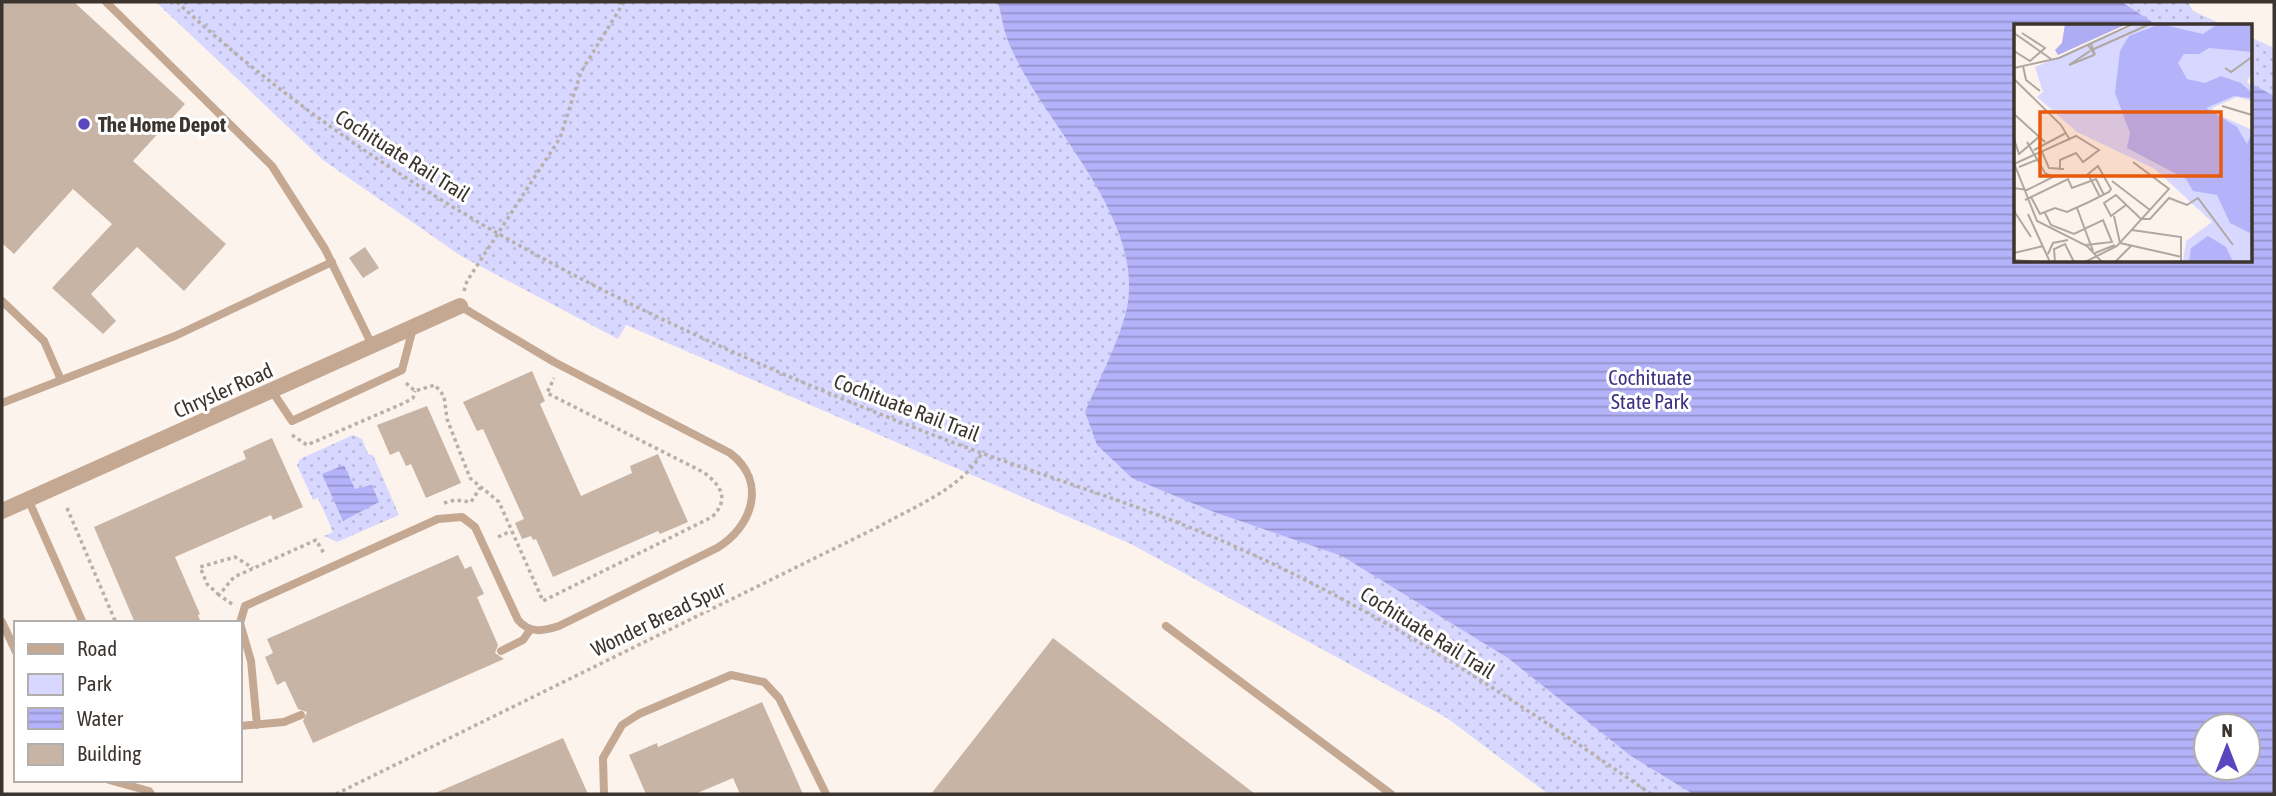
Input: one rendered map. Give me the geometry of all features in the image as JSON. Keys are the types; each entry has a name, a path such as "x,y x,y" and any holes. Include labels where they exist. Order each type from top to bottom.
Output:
{"street":[{"name":"Chrysler Road","path":"2,511 460,306"}],"lane":[{"path":"106,2 263,156 281,178 332,262 373,347"},
{"path":"2,402 175,336 332,262"},
{"path":"2,301 44,341 61,380"},
{"path":"460,306 563,367 724,449 740,462 749,478 749,512 744,525 732,538 559,625 530,630 523,640 501,651"},
{"path":"272,391 292,421 401,370 413,328"},
{"path":"28,499 82,621"},
{"path":"241,621 245,606 438,519 462,517 475,527 518,620 530,630"},
{"path":"2,622 14,648"},
{"path":"1166,625 1391,794"},
{"path":"242,630 251,661 257,725"},
{"path":"604,794 603,758 622,725 639,714 731,675 755,677 764,682 779,698 826,794"},
{"path":"242,726 284,722 300,715"},
{"path":"116,782 149,791 151,794"}],"path":[{"name":"Cochituate Rail Trail","path":"177,2 225,46 322,123 399,174 499,233 603,289 737,353 890,418 1142,508 1302,577 1402,632 1651,794"},
{"path":"460,306 467,281 560,138 581,72 624,2"},
{"path":"410,378 406,383 415,391"},
{"path":"415,391 435,385 444,396 447,418 470,478 499,502 543,601 698,525 720,510 722,502 718,482 703,472 547,393 554,378"},
{"path":"287,430 307,445 404,403 413,398 415,391"},
{"name":"Wonder Bread Spur","path":"336,794 880,526 954,484 974,467 982,453"},
{"path":"436,505 456,500 471,502 480,488"},
{"path":"67,508 73,528 115,621"},
{"path":"498,537 511,531"},
{"path":"219,595 234,577 316,540 323,556 335,550"},
{"path":"230,612 232,603 207,584 200,567 234,557 254,568"}],"green space":[{"name":"Cochituate State Park","path":"156,2 2188,2 2193,11 2222,24 2014,24 2014,262 2252,262 2252,38 2274,48 2274,794 1548,794 1447,718 1131,544 626,325 618,339 461,256 323,160"},
{"path":"353,435 362,439 368,454 373,455 399,515 337,542 324,536 333,532 318,498 313,500 297,465 300,459"}],"water":[{"name":"Cochituate State Park","path":"998,2 2122,2 2155,24 2014,24 2014,262 2252,262 2252,84 2274,96 2274,794 1693,794 1631,756 1508,658 1342,556 1214,512 1132,478 1097,445 1085,412 1116,343 1128,302 1128,268 1120,235 1087,171 1027,78 1009,43"},
{"path":"344,465 355,489 372,485 379,502 343,521 322,474"}],"building":[{"name":"The Home Depot","path":"2,2 74,2 185,104 133,161 226,244 184,291 137,247 91,294 116,321 103,334 52,288 112,224 73,189 14,254 2,243"},
{"path":"365,247 379,268 363,278 349,258"},
{"path":"532,371 545,401 540,404 581,496 632,473 630,466 658,454 688,522 660,534 658,531 553,577 536,539 533,540 531,536 522,539 515,523 524,519 483,429 477,431 463,402"},
{"path":"427,406 461,483 426,498 411,464 406,466 399,451 390,455 377,425"},
{"path":"272,438 303,507 273,520 271,515 175,557 200,614 200,621 134,621 94,527 246,459 243,451"},
{"path":"458,555 465,569 471,566 484,594 477,597 498,645 495,653 504,659 313,743 303,721 307,712 298,709 285,681 277,685 265,657 273,653 267,639"},
{"path":"1053,638 1255,794 931,794"},
{"path":"762,702 803,794 740,794 733,778 695,794 646,794 629,755 657,743 658,747"},
{"path":"563,738 588,794 433,794"}],"place":[{"name":"The Home Depot","path":"84,124"}]}
